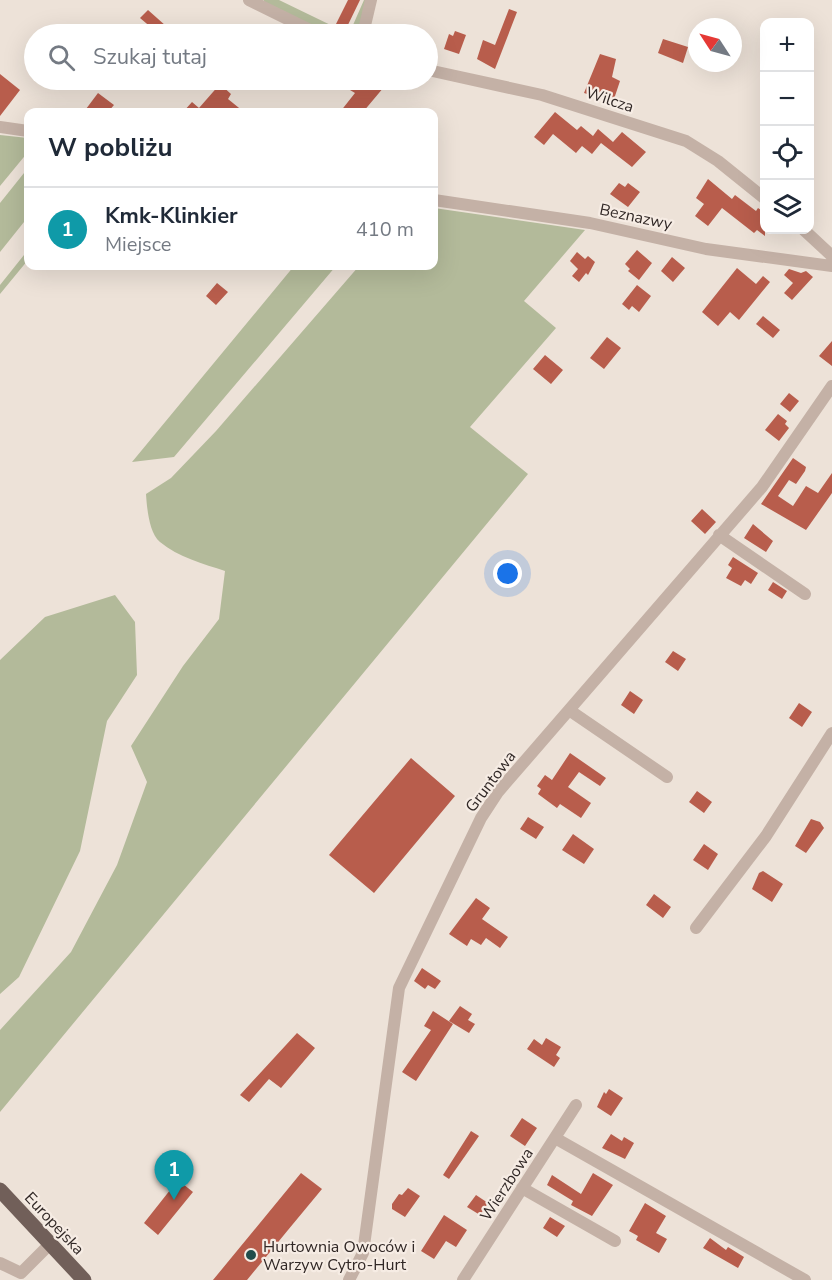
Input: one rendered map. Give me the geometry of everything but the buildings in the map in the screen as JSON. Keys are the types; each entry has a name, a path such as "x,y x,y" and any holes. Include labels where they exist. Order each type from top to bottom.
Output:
{"main road":[{"name":"Europejska","path":"0,1190 84,1280"}],"street":[{"path":"249,0 298,24"},
{"path":"365,24 371,0"},
{"name":"Wilcza","path":"438,72 542,94 686,141 718,161 760,194"},
{"path":"0,127 24,130"},
{"name":"Beznazwy","path":"438,201 590,223 706,249 832,266"},
{"path":"808,234 832,256"},
{"name":"Gruntowa","path":"349,1280 363,1252 399,988 481,818 498,792 779,465 832,386"},
{"path":"719,535 805,594"},
{"path":"569,710 668,777"},
{"path":"696,928 766,836 832,733"},
{"name":"Wierzbowa","path":"463,1280 576,1105"},
{"path":"555,1138 805,1280"},
{"path":"522,1188 615,1241"},
{"path":"0,1263 22,1277 51,1244"}],"green space":[{"path":"264,0 279,0 328,24 306,24 263,2"},
{"path":"364,0 367,0 362,24 353,24"},
{"path":"0,135 24,138 24,157 0,186"},
{"path":"24,173 24,222 0,252 0,203"},
{"path":"438,209 585,230 524,301 556,328 470,427 528,474 0,1112 0,1030 71,952 117,865 147,782 131,746 183,666 219,619 225,571 183,556 160,542 151,527 146,494 171,478 216,431 356,270 438,270"},
{"path":"24,255 24,265 0,294 0,285"},
{"path":"291,270 333,270 174,457 132,462"},
{"path":"115,595 135,622 137,675 107,721 80,851 19,977 0,994 0,660 45,617"}],"place":[{"name":"Kmk-Klinkier","path":"174,1200"},
{"name":"Hurtownia Owoców i Warzyw Cytro-Hurt","path":"251,1255"}]}
